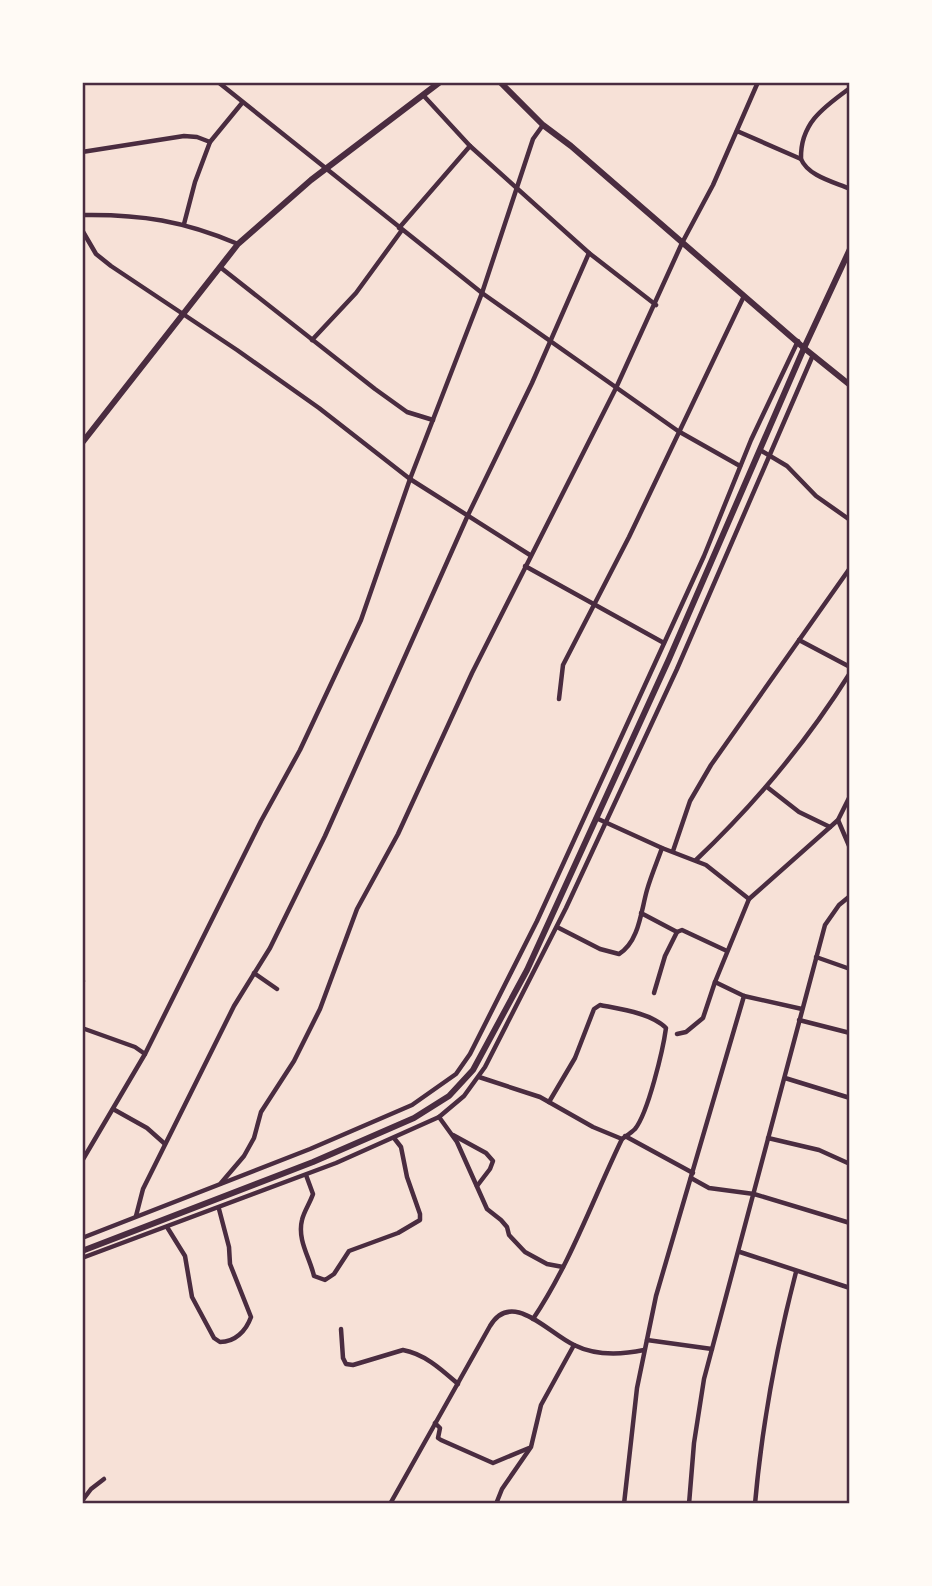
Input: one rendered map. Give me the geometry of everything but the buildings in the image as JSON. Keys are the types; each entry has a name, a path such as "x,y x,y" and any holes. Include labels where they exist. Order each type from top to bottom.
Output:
{"main road":[{"path":"82,443 239,244 285,202 440,82"},
{"path":"500,82 543,125 572,146 850,385"},
{"path":"82,1251 313,1162 414,1118 449,1096 473,1070 527,970 850,249"}],"street":[{"path":"218,82 482,293 678,431 740,466"},
{"path":"221,1183 244,1156 254,1138 261,1112 294,1060 320,1009 357,909 398,834 472,673 616,388 682,243 713,185 758,82"},
{"path":"802,159 807,133 819,110 850,88"},
{"path":"423,95 470,146 589,253 656,305"},
{"path":"184,224 195,182 210,142 242,103"},
{"path":"82,1161 145,1054 333,683 361,620 410,479 482,293 534,139 543,125"},
{"path":"737,131 802,159 807,168 815,174 850,189"},
{"path":"82,152 184,136 210,142"},
{"path":"312,340 356,293 400,229 470,146"},
{"path":"82,215 124,214 184,224 205,229 239,244"},
{"path":"82,230 96,254 319,408 410,479 530,555"},
{"path":"136,1217 143,1189 165,1144 234,1006 270,948 325,836 468,515 532,383 589,253"},
{"path":"220,267 407,412 433,420"},
{"path":"559,699 564,665 629,537 744,296"},
{"path":"82,1238 412,1105 456,1074 470,1054 537,921 704,556 740,466 798,341"},
{"path":"82,1258 219,1209 394,1138 439,1117 464,1096 480,1075 557,927 721,570 814,354"},
{"path":"760,450 787,466 816,496 850,520"},
{"path":"525,566 664,643"},
{"path":"673,851 683,817 699,784 850,568"},
{"path":"799,640 850,667"},
{"path":"696,859 737,821 795,754 849,675"},
{"path":"767,787 805,816 830,827"},
{"path":"677,1034 687,1032 700,1023 706,1014 715,982 750,899 838,820 850,796"},
{"path":"596,818 662,848 696,859 750,899"},
{"path":"838,820 850,848"},
{"path":"557,927 600,949 619,954 626,950 632,940 662,848"},
{"path":"689,1504 694,1443 712,1349 740,1252 799,1020 825,925 839,905 850,896"},
{"path":"641,913 677,932"},
{"path":"654,993 665,956 677,932 682,930 727,951"},
{"path":"816,957 850,969"},
{"path":"254,973 277,989"},
{"path":"715,982 744,996 802,1009"},
{"path":"624,1504 631,1432 656,1296 744,996"},
{"path":"533,1319 548,1297 623,1138 635,1129 645,1104 666,1028 663,1024 600,1005 594,1009 575,1058 549,1102"},
{"path":"799,1020 850,1033"},
{"path":"82,1028 135,1047 145,1054"},
{"path":"473,1070 549,1102 593,1127 623,1138 709,1188 754,1194 850,1223"},
{"path":"785,1078 850,1098"},
{"path":"113,1110 147,1128 165,1144"},
{"path":"439,1117 453,1134 487,1209 501,1220 509,1235 525,1252 547,1264 562,1268"},
{"path":"453,1134 486,1153 493,1161 477,1186"},
{"path":"306,1175 313,1194 301,1222 302,1241 311,1260 314,1276 325,1280 334,1274 349,1251 398,1233 419,1220 421,1214 407,1177 402,1150 394,1138"},
{"path":"768,1138 819,1150 850,1164"},
{"path":"167,1227 185,1256 192,1297 210,1332 220,1342 230,1341 238,1337 248,1324 251,1314 242,1298 230,1264 229,1247 219,1209"},
{"path":"740,1252 850,1288"},
{"path":"755,1504 765,1413 796,1272"},
{"path":"390,1504 496,1316 509,1310 533,1319 573,1345 594,1352 625,1354 644,1350"},
{"path":"341,1329 345,1364 353,1366 403,1350 434,1364 458,1384"},
{"path":"647,1340 712,1349"},
{"path":"496,1504 502,1489 531,1447 541,1405 573,1345"},
{"path":"435,1423 440,1428 440,1440 494,1462 531,1447"},
{"path":"82,1501 104,1479"}]}
